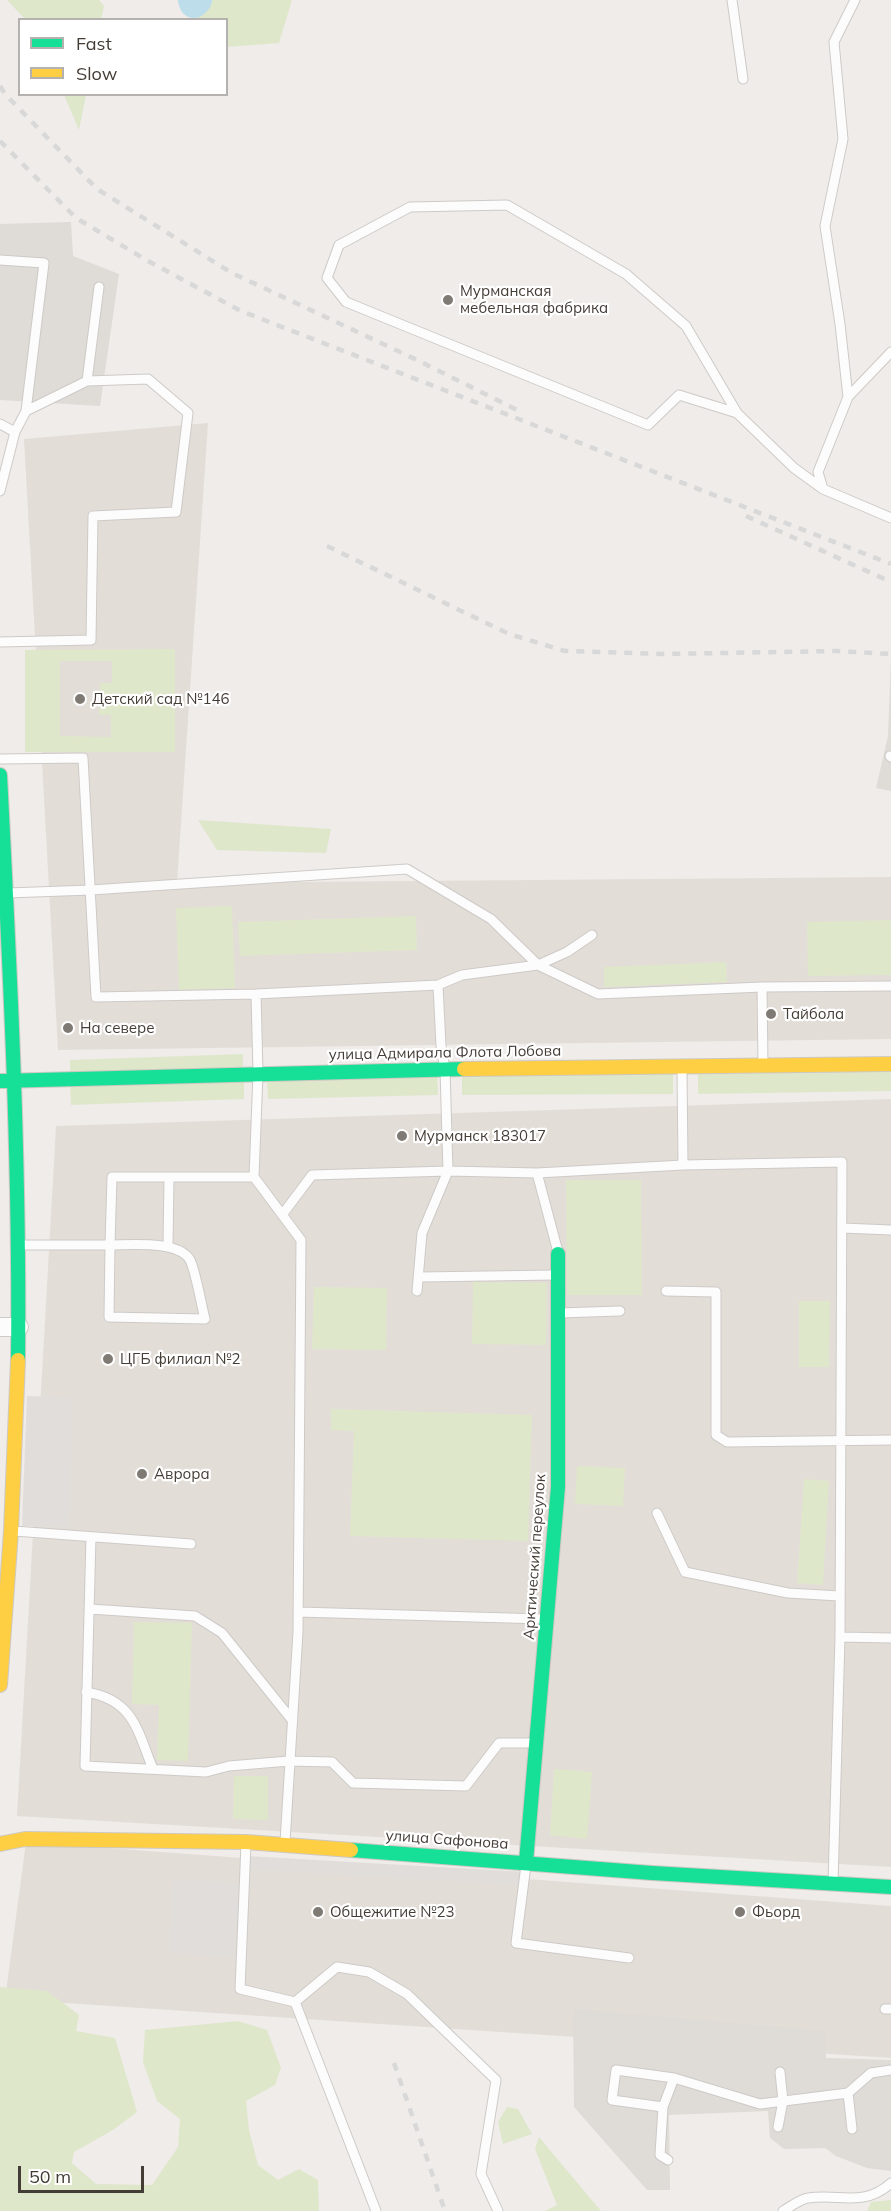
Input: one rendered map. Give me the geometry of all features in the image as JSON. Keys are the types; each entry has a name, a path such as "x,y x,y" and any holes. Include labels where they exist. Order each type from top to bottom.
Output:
{"street":[{"path":"0,775 15,1081 20,1245 11,1531 0,1685"},
{"name":"улица Адмирала Флота Лобова","path":"0,1081 445,1068 891,1064"},
{"name":"Арктический переулок","path":"526,1862 558,1487 558,1254"},
{"path":"0,1327 19,1327"},
{"name":"улица Сафонова","path":"0,1844 25,1839 246,1842 652,1873 891,1887"}],"lane":[{"path":"732,0 743,79"},
{"path":"848,398 840,324 825,226 843,139 834,42 855,0"},
{"path":"737,413 680,395 648,425 346,302 327,278 339,245 410,207 507,205 626,274 686,326 737,413 794,468 824,489 891,518"},
{"path":"0,260 44,263 26,411 15,432 0,492"},
{"path":"87,381 99,287"},
{"path":"824,489 818,472 848,398 891,352"},
{"path":"0,642 91,640 93,516 176,512 188,414 148,379 87,381 26,411"},
{"path":"0,424 15,432"},
{"path":"0,759 83,758 96,997 256,994 438,985 462,975 538,965 567,952 592,935"},
{"path":"5,893 91,890 407,870 491,919 538,965 598,994 762,987 891,986"},
{"path":"417,1291 422,1233 448,1171 445,1068 441,1046 438,985"},
{"path":"762,987 763,1065"},
{"path":"256,994 258,1073 254,1177 301,1240 298,1612 285,1845"},
{"path":"682,1066 683,1165"},
{"path":"282,1215 312,1175 448,1171 537,1173 683,1165 842,1162 840,1637 833,1883"},
{"path":"537,1173 558,1254"},
{"path":"20,1245 110,1245 168,1246 179,1250 189,1258 205,1319 109,1317 110,1245 112,1177 254,1177"},
{"path":"168,1246 169,1177"},
{"path":"842,1228 891,1230"},
{"path":"420,1277 558,1275"},
{"path":"666,1290 716,1292 716,1436 727,1442 891,1440"},
{"path":"558,1313 620,1311"},
{"path":"657,1513 685,1572 788,1593 839,1596"},
{"path":"11,1531 191,1544"},
{"path":"91,1537 85,1766 206,1772 229,1766 289,1761 332,1762 353,1783 466,1786 499,1743 537,1743"},
{"path":"90,1609 195,1616 222,1633 292,1720"},
{"path":"298,1612 547,1619"},
{"path":"840,1637 891,1638"},
{"path":"86,1692 104,1695 130,1714 153,1769"},
{"path":"246,1842 240,1989 295,2002"},
{"path":"526,1862 516,1943 629,1958"},
{"path":"295,2002 337,1967 369,1972 407,1994 496,2080 481,2174 498,2211"},
{"path":"295,2002 376,2211"},
{"path":"663,2107 612,2100 616,2070 674,2078 760,2104 848,2093 871,2073 891,2070"},
{"path":"778,2127 783,2101 780,2072"},
{"path":"668,2160 660,2156 663,2107 674,2078"},
{"path":"848,2093 852,2129"},
{"path":"783,2211 807,2198 862,2198 883,2190 891,2183"}],"shaded area":[{"path":"71,222 73,256 119,274 100,406 0,400 0,224"},
{"path":"208,423 177,883 891,877 891,1039 58,1050 24,439"},
{"path":"891,656 891,791 876,788 888,736"},
{"path":"891,1099 891,1867 17,1816 56,1126"},
{"path":"27,1396 73,1398 69,1527 22,1526"},
{"path":"26,1842 891,1906 891,2058 5,1999"},
{"path":"246,1856 525,1872 523,1885 245,1869"},
{"path":"173,1879 239,1883 235,1957 169,1953"},
{"path":"573,2009 825,2031 826,2058 891,2060 891,2171 867,2168 836,2156 825,2148 784,2149 770,2138 768,2111 669,2115 670,2190 647,2190 574,2107"}],"green space":[{"path":"7,0 99,0 104,6 101,18 24,18"},
{"path":"177,0 292,0 279,43 228,47 228,18 197,18"},
{"path":"64,96 86,96 79,130"},
{"path":"175,649 175,752 25,752 25,650","holes":["60,661 112,661 112,683 100,683 99,715 111,715 111,737 60,736"]},
{"path":"198,820 331,829 326,853 217,850"},
{"path":"232,906 235,988 179,990 176,908"},
{"path":"416,916 417,950 240,956 238,922"},
{"path":"891,920 891,975 808,976 807,922"},
{"path":"726,962 727,982 604,987 604,967"},
{"path":"243,1054 243,1068 70,1074 70,1060"},
{"path":"891,1071 891,1091 698,1094 698,1074"},
{"path":"673,1074 673,1094 462,1095 462,1075"},
{"path":"437,1075 438,1095 268,1099 267,1079"},
{"path":"244,1079 244,1099 71,1105 70,1085"},
{"path":"566,1180 641,1180 642,1295 567,1295"},
{"path":"473,1282 547,1283 546,1345 472,1344"},
{"path":"314,1287 387,1288 386,1350 312,1349"},
{"path":"799,1301 830,1301 829,1367 799,1367"},
{"path":"331,1409 532,1415 528,1541 350,1536 354,1431 331,1430"},
{"path":"577,1466 625,1468 623,1506 575,1504"},
{"path":"804,1479 829,1481 823,1585 797,1583"},
{"path":"134,1622 192,1623 188,1761 157,1760 159,1705 132,1704"},
{"path":"554,1769 592,1772 587,1839 550,1835"},
{"path":"234,1776 268,1776 268,1820 233,1819"},
{"path":"0,1987 47,1991 79,2015 76,2031 115,2038 137,2112 113,2130 74,2152 72,2163 96,2184 152,2185 178,2147 180,2119 157,2101 143,2062 145,2030 238,2021 267,2030 281,2068 275,2085 246,2101 249,2130 258,2165 278,2180 299,2169 318,2180 319,2211 0,2211"},
{"path":"507,2107 518,2109 532,2134 503,2144 498,2122"},
{"path":"539,2137 601,2211 545,2211 557,2205 535,2149"},
{"path":"891,2200 891,2211 867,2211 871,2202"}],"waterway":[{"path":"193,0 194,3 197,0"}],"railway":[{"path":"0,86 5,94 97,189 232,273 517,410"},
{"path":"0,141 76,218 148,261 241,311 891,564"},
{"path":"746,516 891,582"},
{"path":"327,546 509,634 565,651 665,654 836,651 891,654"},
{"path":"394,2063 445,2211"}],"traffic: fast":[{"path":"0,775 16,1141 18,1360"},
{"path":"0,1081 464,1069"},
{"path":"526,1862 558,1487 558,1254"},
{"path":"351,1850 652,1873 891,1887"}],"traffic: slow":[{"path":"464,1069 891,1064"},
{"path":"0,1685 11,1531 18,1360"},
{"path":"0,1844 25,1839 246,1842 351,1850"}],"place":[{"name":"Мурманская мебельная фабрика","path":"448,300"},
{"name":"Детский сад №146","path":"80,699"},
{"name":"Тайбола","path":"771,1014"},
{"name":"На севере","path":"68,1028"},
{"name":"Мурманск 183017","path":"402,1136"},
{"name":"ЦГБ филиал №2","path":"108,1359"},
{"name":"Аврора","path":"142,1474"},
{"name":"Общежитие №23","path":"318,1912"},
{"name":"Фьорд","path":"740,1912"}]}
